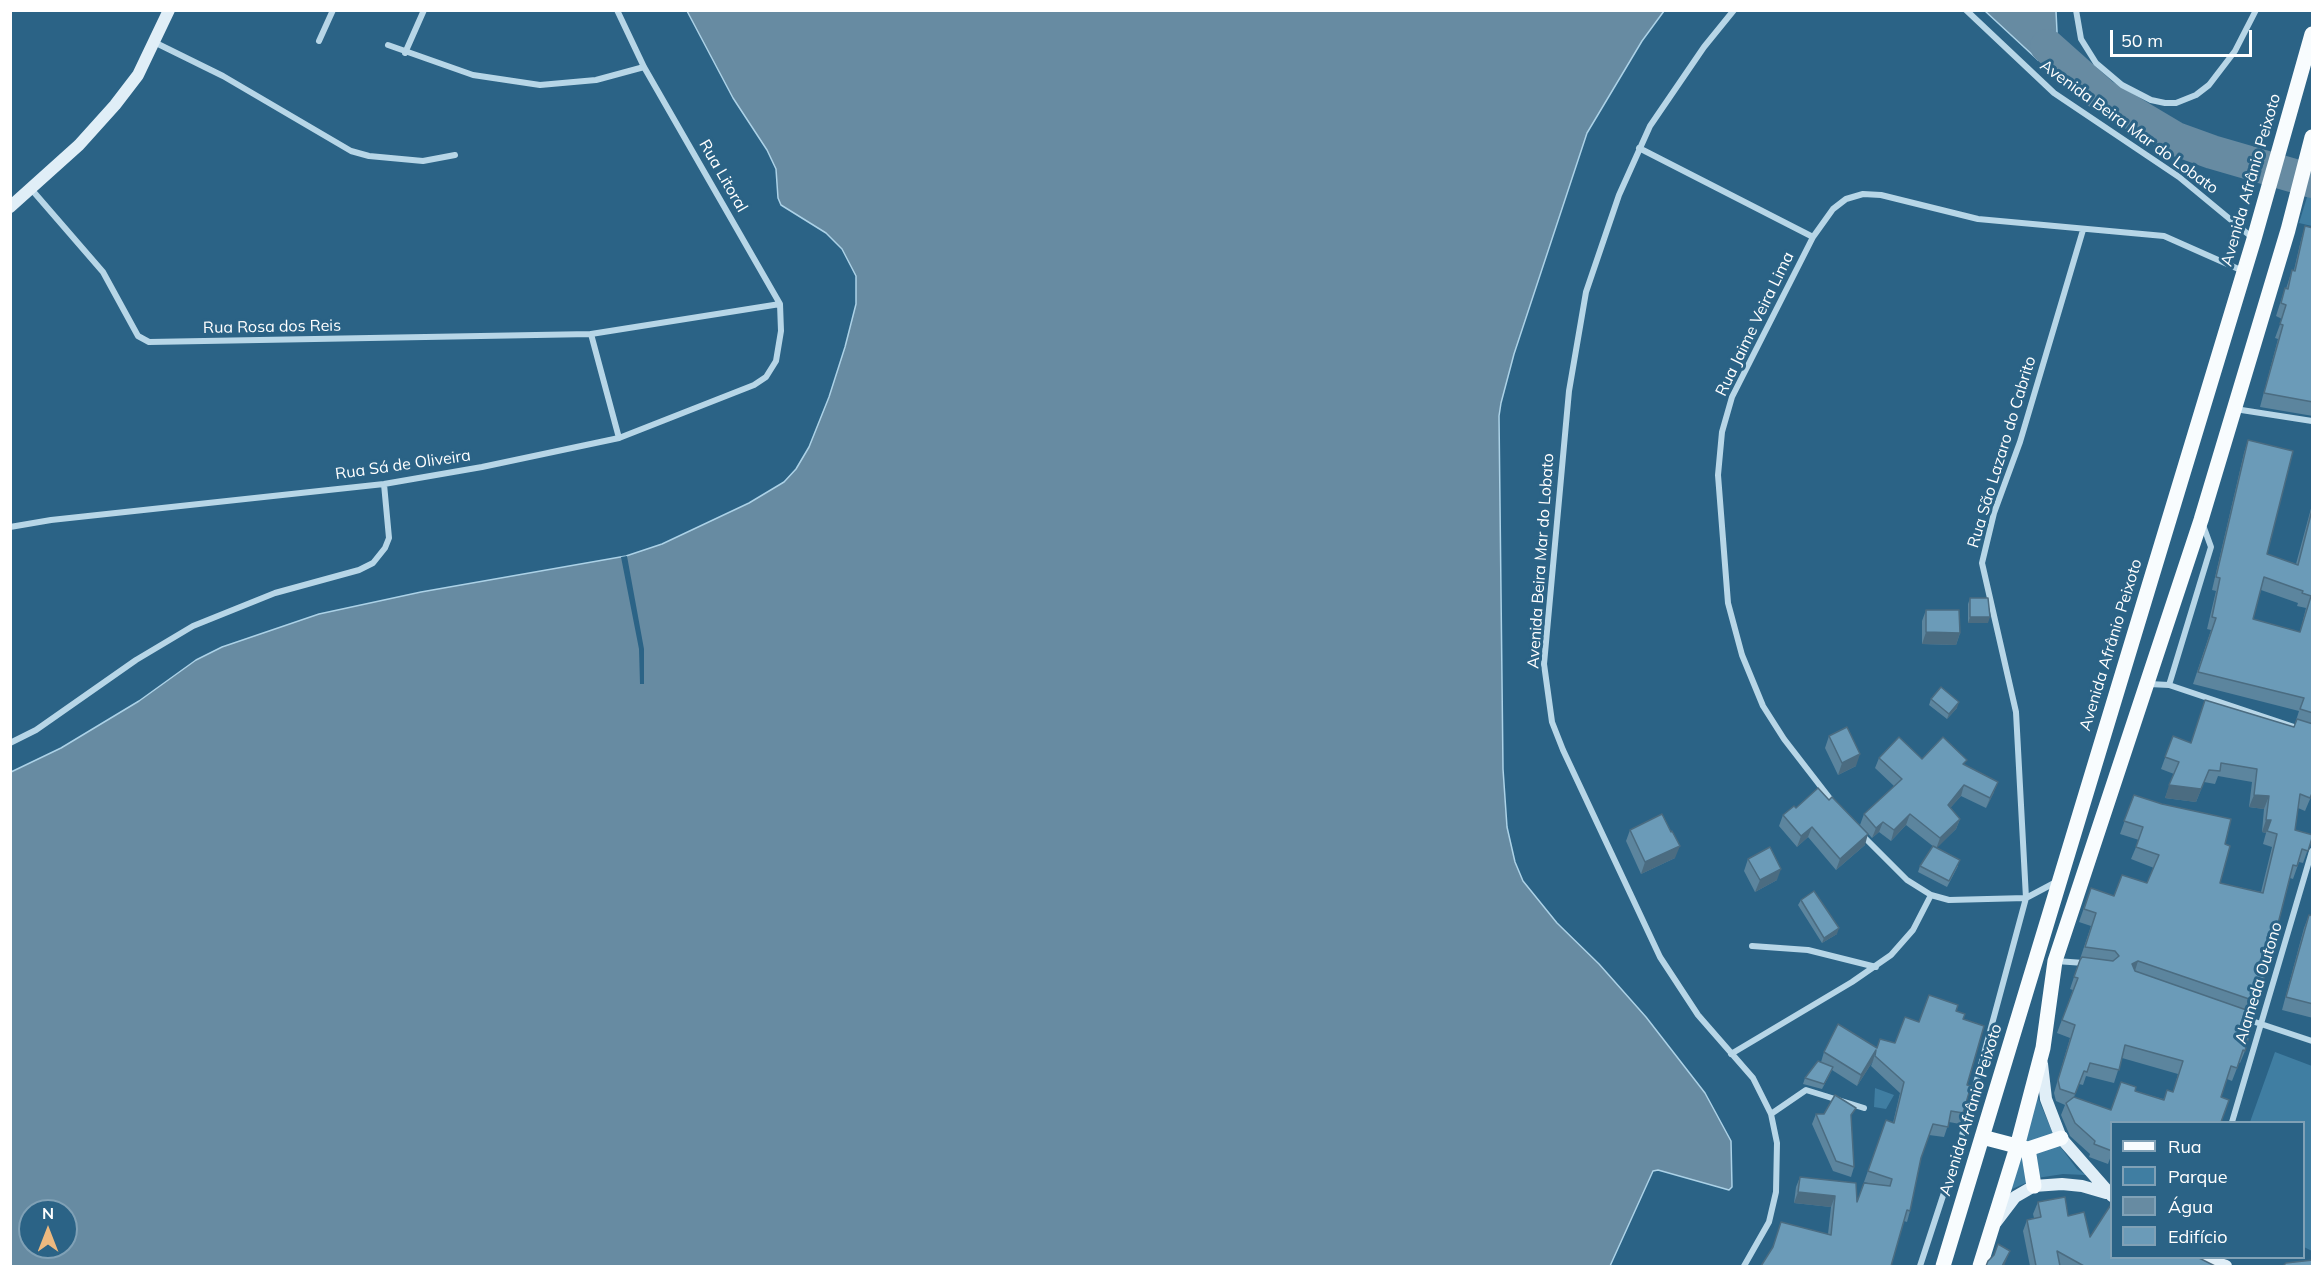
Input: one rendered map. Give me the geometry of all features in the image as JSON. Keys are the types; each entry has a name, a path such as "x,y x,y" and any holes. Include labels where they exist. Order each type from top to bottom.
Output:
{"main road":[{"path":"10,207 32,190 79,145 115,105 138,75 156,43 169,10"},
{"name":"Avenida Afrânio Peixoto","path":"1943,1266 2254,239 2313,34"},
{"path":"2110,1195 2061,1138 2046,1099 2041,1070 2055,960 2097,829 2149,684 2201,520 2289,230 2313,137"},
{"path":"1980,1266 2022,1148 2043,1048"},
{"path":"1982,1137 2022,1148 2061,1138"},
{"path":"2022,1148 2034,1186"},
{"path":"1992,1227 2015,1197 2034,1186 2062,1184 2082,1186 2110,1195"},
{"path":"2207,1259 2226,1266"}],"street":[{"path":"319,41 333,10"},
{"path":"405,53 424,10"},
{"name":"Rua Litoral","path":"616,10 644,67 780,304 781,331 776,361"},
{"name":"Avenida Beira Mar do Lobato","path":"1734,10 1692,63 1650,126 1639,148 1586,292 1577,332 1569,391 1544,664 1552,722 1563,750 1660,957 1698,1015 1753,1078 1771,1114 1777,1143 1776,1192 1769,1222 1744,1266"},
{"name":"Avenida Beira Mar do Lobato","path":"1966,10 2054,93 2179,177 2254,239"},
{"path":"2076,10 2080,37 2096,63 2122,85 2151,100 2173,103 2196,95 2209,85 2235,51 2256,10"},
{"path":"156,43 234,82 351,151 369,156 423,160 455,155"},
{"path":"388,45 405,53 473,75 545,85 596,80 644,67"},
{"path":"1639,148 1813,237"},
{"name":"Rua Rosa dos Reis","path":"32,190 103,272 138,336 149,342 591,334 780,304"},
{"name":"Rua Jaime Veira Lima","path":"1840,811 1779,731 1763,706 1742,655 1728,603 1718,475 1722,432 1732,397 1813,237 1833,209 1846,199 1863,194 1881,195 1971,218 2170,237 2243,272"},
{"name":"Rua São Lazaro do Cabrito","path":"1920,1266 1958,1150 2026,898 2016,712 1982,563 1994,513 2023,432 2083,230"},
{"path":"591,334 619,438"},
{"name":"Rua Sá de Oliveira","path":"10,527 51,520 384,483 482,467 619,438 754,386 766,377 776,361"},
{"path":"2235,409 2313,422"},
{"path":"10,743 36,730 136,660 193,626 275,593 359,570 373,563 385,548 389,538 384,483"},
{"path":"2169,685 2211,547 2201,520"},
{"path":"2149,684 2169,685 2313,734"},
{"path":"1854,826 1907,880 1931,895 1949,900 2026,898 2059,880"},
{"name":"Alameda Outono","path":"2232,1121 2313,851"},
{"path":"1731,1054 1876,967 1908,937 1931,895"},
{"path":"1752,946 1808,950 1876,967"},
{"path":"2055,960 2091,965"},
{"path":"2240,1017 2313,1041"},
{"path":"1771,1114 1806,1090 1864,1108"}],"green space":[{"path":"2312,181 2312,226 2299,223"},
{"path":"2275,1052 2312,1066 2312,1251 2305,1248 2305,1121 2250,1121"},
{"path":"1875,1088 1894,1095 1886,1109 1874,1107"},
{"path":"2036,1093 2056,1141 2077,1169 2086,1175 2063,1174 2037,1178 2010,1190"}],"water":[{"path":"687,11 1664,11 1642,41 1587,133 1514,354 1501,403 1499,416 1503,769 1507,827 1515,862 1523,881 1557,923 1599,964 1646,1017 1705,1093 1731,1141 1732,1187 1729,1190 1658,1170 1653,1171 1610,1266 11,1266 11,772 61,748 139,701 196,660 222,647 319,614 421,592 626,556 662,544 749,503 784,482 796,469 809,447 829,397 856,304 856,276 842,249 826,233 781,205 778,198 776,169 767,150 733,98"},
{"path":"1985,11 2056,11 2057,32 2038,60"}],"pier":[{"path":"627,556 644,649 644,684 640,684 639,649 621,557"}],"building":[{"path":"2305,226 2313,228 2313,402 2264,393 2283,325 2280,324 2286,305 2281,303 2285,288 2288,289 2292,270 2295,271"},
{"path":"2248,440 2293,451 2267,554 2298,565 2313,506 2313,713 2300,709 2304,698 2198,672 2216,618 2212,617 2220,578 2216,577","holes":["2264,577 2303,591 2302,593 2311,596 2300,632 2253,619"]},
{"path":"1970,598 1988,598 1990,617 1970,617"},
{"path":"1926,610 1959,610 1960,633 1926,632"},
{"path":"1941,687 1959,702 1949,714 1931,699"},
{"path":"2205,700 2294,727 2297,719 2313,724 2313,791 2310,798 2300,794 2295,830 2313,835 2308,851 2302,849 2297,866 2293,865 2258,1002 2138,961 2132,964 2135,971 2255,1013 2245,1051 2243,1050 2237,1068 2231,1066 2221,1097 2229,1100 2221,1121 2110,1121 2110,1150 2094,1144 2095,1141 2075,1123 2066,1103 2074,1097 2111,1110 2121,1082 2136,1087 2135,1091 2164,1100 2167,1090 2173,1092 2183,1061 2125,1045 2119,1070 2090,1063 2087,1072 2084,1071 2075,1094 2060,1089 2058,1080 2075,1025 2062,1020 2078,978 2074,977 2080,960 2082,957 2113,961 2119,956 2115,951 2085,947 2096,913 2084,909 2091,888 2114,896 2122,875 2147,883 2159,855 2136,847 2143,827 2124,821 2134,795 2162,804 2231,819 2225,844 2230,846 2220,883 2263,893 2277,834 2267,831 2271,820 2266,820 2269,796 2254,795 2257,769 2221,763 2220,771 2209,770 2201,789 2169,785 2179,762 2165,757 2173,736 2191,743"},
{"path":"1847,727 1860,754 1842,763 1829,736"},
{"path":"1899,737 1922,759 1943,737 1967,760 1963,764 1998,782 1990,798 1964,785 1948,805 1960,819 1940,838 1910,814 1894,830 1883,822 1876,828 1864,814 1902,779 1879,758"},
{"path":"1818,788 1829,800 1832,797 1868,834 1840,859 1812,827 1801,836 1783,815 1794,806 1796,808"},
{"path":"1662,814 1680,846 1645,862 1630,830"},
{"path":"1933,846 1960,860 1949,881 1920,866"},
{"path":"1770,847 1781,869 1760,880 1748,859"},
{"path":"1814,891 1839,928 1824,938 1801,900"},
{"path":"2309,915 2313,916 2313,1004 2286,997"},
{"path":"1929,995 1958,1005 1956,1011 1965,1014 1963,1019 1984,1026 1967,1085 1971,1086 1963,1113 1951,1111 1948,1127 1933,1124 1921,1158 1910,1211 1907,1210 1891,1266 1761,1266 1773,1247 1781,1222 1831,1235 1835,1196 1798,1192 1800,1177 1856,1183 1857,1202 1864,1183 1890,1186 1892,1179 1868,1171 1886,1120 1894,1123 1904,1082 1875,1056 1876,1050 1861,1075 1824,1052 1838,1024 1877,1048 1880,1039 1895,1043 1905,1017 1919,1022"},
{"path":"1818,1061 1833,1067 1824,1084 1805,1078"},
{"path":"1835,1095 1856,1108 1851,1115 1854,1167 1836,1161 1816,1114 1824,1114"},
{"path":"2065,1197 2068,1216 2084,1212 2090,1237 2110,1206 2110,1259 2201,1259 2215,1266 2084,1266 2057,1251 2060,1266 2036,1266 2027,1220 2041,1217 2038,1202"},
{"path":"1998,1244 2010,1251 2002,1266 1986,1266 1994,1255"},
{"path":"2313,1260 2313,1266 2283,1266 2286,1263"}],"waterway":[{"path":"2047,46 2102,95 2176,139 2312,181"}]}
